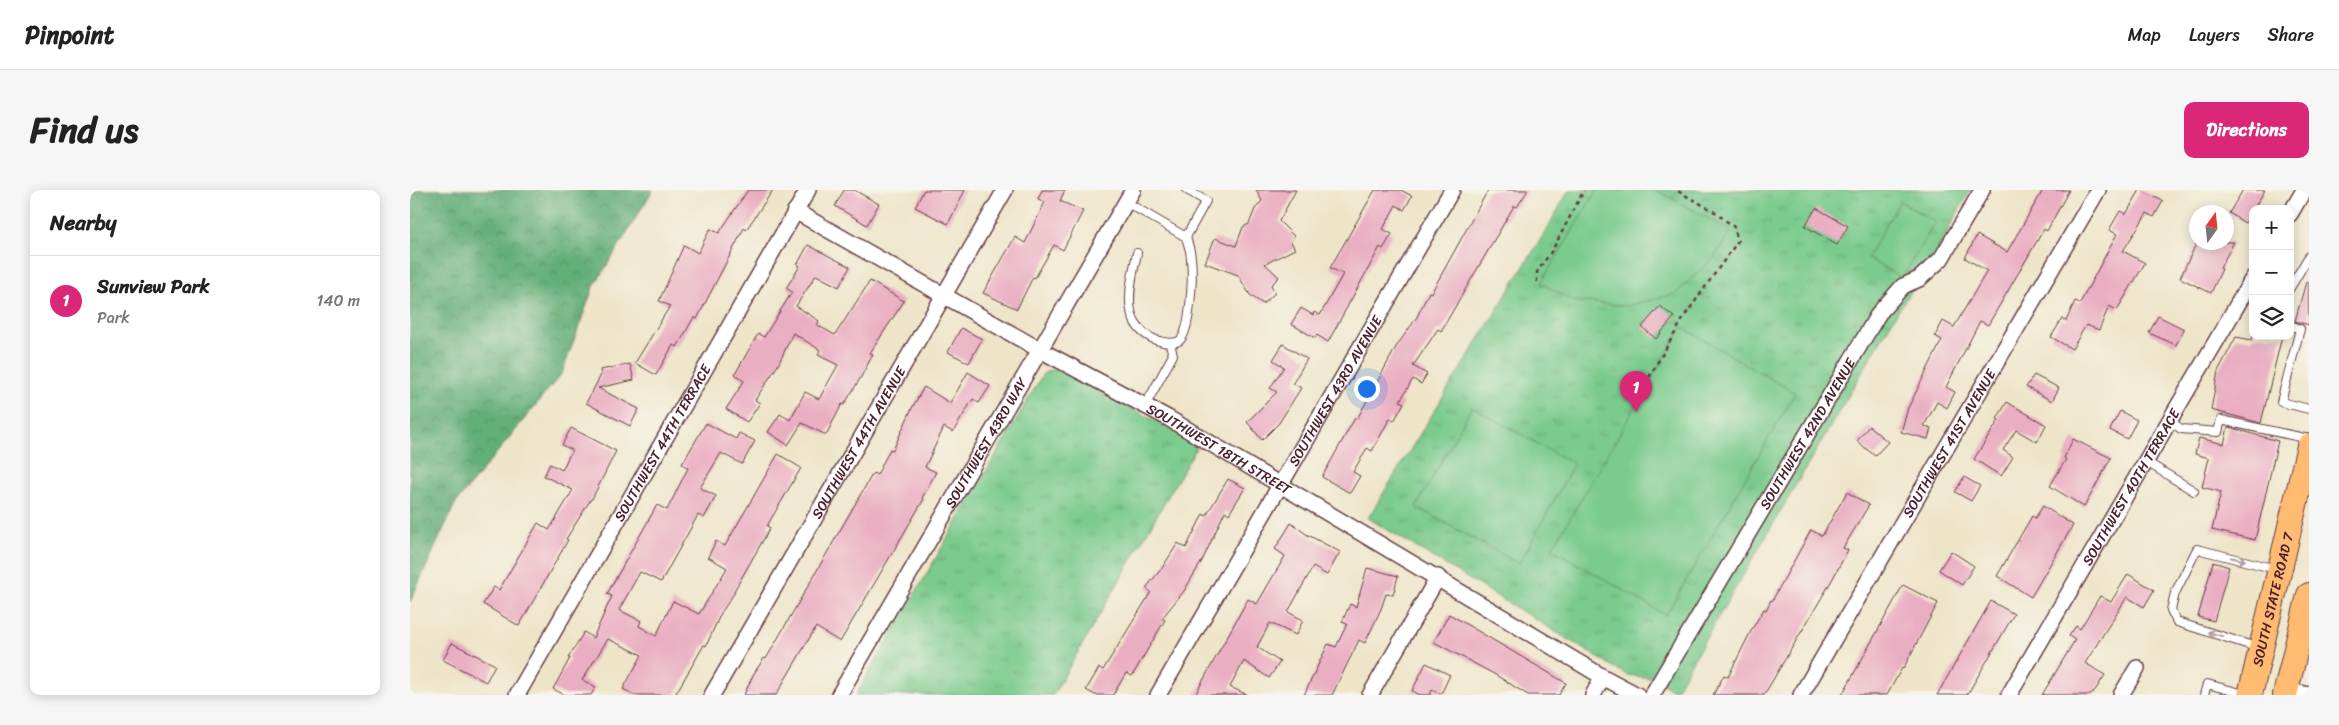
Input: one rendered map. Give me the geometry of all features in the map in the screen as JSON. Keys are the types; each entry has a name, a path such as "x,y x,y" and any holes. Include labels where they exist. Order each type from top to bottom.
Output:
{"main road":[{"name":"SOUTH STATE ROAD 7","path":"2265,692 2261,648 2309,446"},
{"path":"2265,692 2309,595"},
{"path":"2265,692 2277,678 2268,648 2267,624"}],"street":[{"name":"SOUTHWEST 44TH TERRACE","path":"517,695 808,190"},
{"name":"SOUTHWEST 44TH AVENUE","path":"712,695 1005,190"},
{"name":"SOUTHWEST 43RD AVENUE","path":"1158,695 1452,190"},
{"name":"SOUTHWEST 42ND AVENUE","path":"1652,695 1879,313 1903,286 1918,279 1941,259 1982,190"},
{"name":"SOUTHWEST 41ST AVENUE","path":"1801,695 2098,190"},
{"path":"2294,207 2304,190"},
{"name":"SOUTHWEST 43RD WAY","path":"839,695 1130,196"},
{"name":"SOUTHWEST 18TH STREET","path":"795,212 1040,350 1145,406 1281,484 1603,677 1637,695"},
{"name":"SOUTHWEST 40TH TERRACE","path":"2008,695 2249,285"},
{"path":"1370,695 1438,577"},
{"path":"2121,695 2137,668"},
{"path":"1593,695 1603,677"},
{"path":"2265,692 2309,695"}],"lane":[{"path":"1186,237 1206,201 1187,190"},
{"path":"1130,196 1186,237 1191,259 1190,306 1184,334 1179,341 1170,344 1155,340 1142,332 1131,317 1129,295 1137,253"},
{"path":"2294,281 2309,256"},
{"path":"2294,327 2309,331"},
{"path":"2300,329 2281,402 2309,409"},
{"path":"1145,406 1173,355 1170,344"},
{"path":"2169,420 2181,428 2218,432 2222,420 2309,439"},
{"path":"2145,461 2194,491"},
{"path":"2261,648 2177,622 2171,610 2175,593 2197,549 2280,570"},
{"path":"2204,695 2207,684 2265,692"}],"path":[{"path":"1537,282 1537,272 1553,249 1584,190"},
{"path":"1641,391 1686,314 1738,241 1734,227 1715,212 1676,190"}],"green space":[{"path":"410,190 653,190 593,288 562,373 455,504 410,602"},
{"path":"1569,190 1970,190 1935,254 1901,306 1675,691 1652,678 1627,675 1368,518 1547,229"},
{"path":"1597,190 1656,190 1731,231 1714,258 1675,294 1627,306 1573,301 1541,283"},
{"path":"1900,201 1935,222 1902,278 1867,258"},
{"path":"1682,327 1795,393 1666,615 1552,549"},
{"path":"1049,370 1056,370 1199,443 1053,695 856,695 1043,374"},
{"path":"1472,407 1574,464 1519,564 1416,507"}],"building":[{"path":"748,190 773,190 746,230 744,228 697,319 694,317 677,347 673,345 656,375 635,363 670,306 659,301 684,245 698,253 710,229 719,233"},
{"path":"844,190 854,190 879,204 867,225 835,206"},
{"path":"924,190 965,190 948,224 915,207"},
{"path":"1042,190 1065,190 1060,201 1083,211 1063,250 1054,245 1035,278 1033,277 1017,309 983,293 1015,237 1025,243 1045,202 1038,199"},
{"path":"1256,190 1296,190 1279,221 1294,236 1291,242 1295,249 1265,264 1279,277 1271,285 1275,293 1263,304 1250,295 1238,275 1205,263 1215,238 1236,246 1243,227 1249,224 1255,209 1262,201"},
{"path":"1375,190 1401,190 1412,196 1404,210 1396,205 1383,229 1392,234 1383,249 1380,247 1328,342 1317,335 1315,338 1291,324 1301,308 1313,315 1314,312 1320,315 1343,274 1330,268"},
{"path":"1488,190 1528,190 1517,207 1514,206 1441,331 1438,329 1413,366 1427,374 1421,384 1413,379 1400,401 1404,403 1394,421 1390,418 1372,451 1367,448 1353,472 1360,476 1350,493 1322,477 1355,418 1357,419 1396,347 1417,317 1429,292 1431,293"},
{"path":"2043,190 2069,190 2047,231 2044,229 1988,325 1980,321 1946,387 1955,392 1947,408 1937,402 1924,426 1931,428 1928,439 1901,432 1908,408 1942,340 1935,336 1943,321 1954,327 1987,271 1965,258 1977,235 2007,252"},
{"path":"2140,190 2163,201 2154,217 2147,213 2123,251 2145,263 2117,310 2109,306 2099,330 2086,325 2072,349 2051,337 2062,319 2066,321 2075,301 2080,303 2117,234 2109,230 2120,211 2126,214"},
{"path":"2243,190 2265,190 2256,205 2249,205 2249,216 2245,223 2234,216 2234,205"},
{"path":"1816,208 1848,226 1837,245 1805,226"},
{"path":"808,245 850,267 839,287 816,275 796,306 819,321 817,325 835,335 870,281 904,301 870,353 873,354 861,377 844,405 842,404 826,435 802,423 788,445 768,432 780,414 790,420 805,392 819,399 838,365 818,355 820,350 793,333 778,365 755,400 760,403 747,422 726,409 744,381 735,374 758,334 764,337 792,292 786,288 800,266 797,265"},
{"path":"2193,250 2230,250 2220,268 2222,269 2211,293 2180,278"},
{"path":"2306,282 2309,282 2309,325 2295,321"},
{"path":"1660,306 1674,317 1656,339 1642,327"},
{"path":"2158,316 2184,329 2176,345 2149,333"},
{"path":"961,328 982,339 969,363 948,352"},
{"path":"2236,337 2249,340 2281,340 2261,423 2211,410 2218,371"},
{"path":"1283,344 1307,359 1293,383 1301,388 1279,423 1262,440 1247,422 1277,392 1270,388 1284,367 1273,360"},
{"path":"630,364 634,380 598,388 639,409 630,426 586,403 601,375 600,370"},
{"path":"968,372 990,386 979,403 973,399 953,432 944,427 925,467 936,472 922,498 924,499 840,642 816,627 776,695 744,695 753,675 764,658 766,659 873,473 877,475 890,449 893,450 924,387 950,403"},
{"path":"2034,375 2059,388 2052,401 2026,387"},
{"path":"2007,402 2046,425 2037,442 2016,430 2003,450 2013,457 2001,476 1974,459 1999,420 1997,419"},
{"path":"2120,411 2137,420 2127,439 2110,430"},
{"path":"706,423 736,439 739,433 755,441 742,464 721,453 700,488 716,496 704,518 698,515 661,582 640,572 619,610 641,621 639,626 656,636 673,601 699,614 727,568 708,557 716,541 725,546 778,454 801,468 767,526 770,528 735,592 721,613 706,646 704,645 675,695 634,695 623,689 642,655 608,639 582,680 596,687 591,695 565,695 553,689 570,658 568,658 584,632 593,638 612,596 607,594 657,505 667,510 688,468 682,464"},
{"path":"1869,426 1888,442 1875,456 1857,441"},
{"path":"2228,427 2278,441 2255,540 2212,530 2221,492 2202,487 2209,458 2195,454 2199,438 2224,444"},
{"path":"571,428 616,451 592,499 566,539 568,540 519,626 483,604 494,587 499,590 538,523 549,530 573,490 544,476 550,464 562,470 572,450 562,445"},
{"path":"2073,439 2111,458 2084,507 2050,486 2066,459 2064,458"},
{"path":"1964,477 1980,486 1971,501 1955,492"},
{"path":"1228,479 1245,488 1229,514 1225,511 1203,559 1184,591 1162,618 1165,620 1132,676 1126,673 1113,695 1095,695 1086,690 1099,668 1103,670 1151,592 1146,588 1178,543 1186,548 1203,514 1206,516"},
{"path":"1847,492 1869,505 1843,548 1848,550 1832,580 1764,695 1713,695 1724,675 1728,677 1752,629 1764,609 1766,610 1772,601 1811,530 1822,536"},
{"path":"2043,506 2073,525 2031,597 1997,576 2032,516 2035,518"},
{"path":"1291,523 1306,534 1340,552 1327,575 1313,567 1288,612 1303,620 1296,635 1270,623 1257,647 1280,662 1269,678 1244,661 1230,687 1248,695 1195,695 1248,599 1257,604 1285,556 1275,549"},
{"path":"1951,551 1974,566 1962,585 1939,570"},
{"path":"2213,562 2229,567 2214,621 2198,617"},
{"path":"1367,568 1398,576 1393,595 1386,594 1365,643 1359,640 1332,695 1304,695 1328,644 1336,647 1347,624 1342,622 1350,604 1356,607"},
{"path":"2128,574 2154,590 2144,607 2127,597 2085,663 2105,675 2096,689 2091,695 2042,695 2075,640 2069,636 2076,626 2080,629 2100,596 2111,602"},
{"path":"1903,585 1938,603 1903,669 1887,695 1842,695"},
{"path":"1991,601 2014,614 1967,695 1937,695"},
{"path":"1449,614 1566,683 1559,695 1528,695 1494,674 1434,642"},
{"path":"452,643 495,665 486,682 443,660"},
{"path":"1426,663 1450,675 1441,694 1432,690 1430,695 1420,695 1412,691"}],"place":[{"name":"Sunview Park","path":"1636,412"}]}
